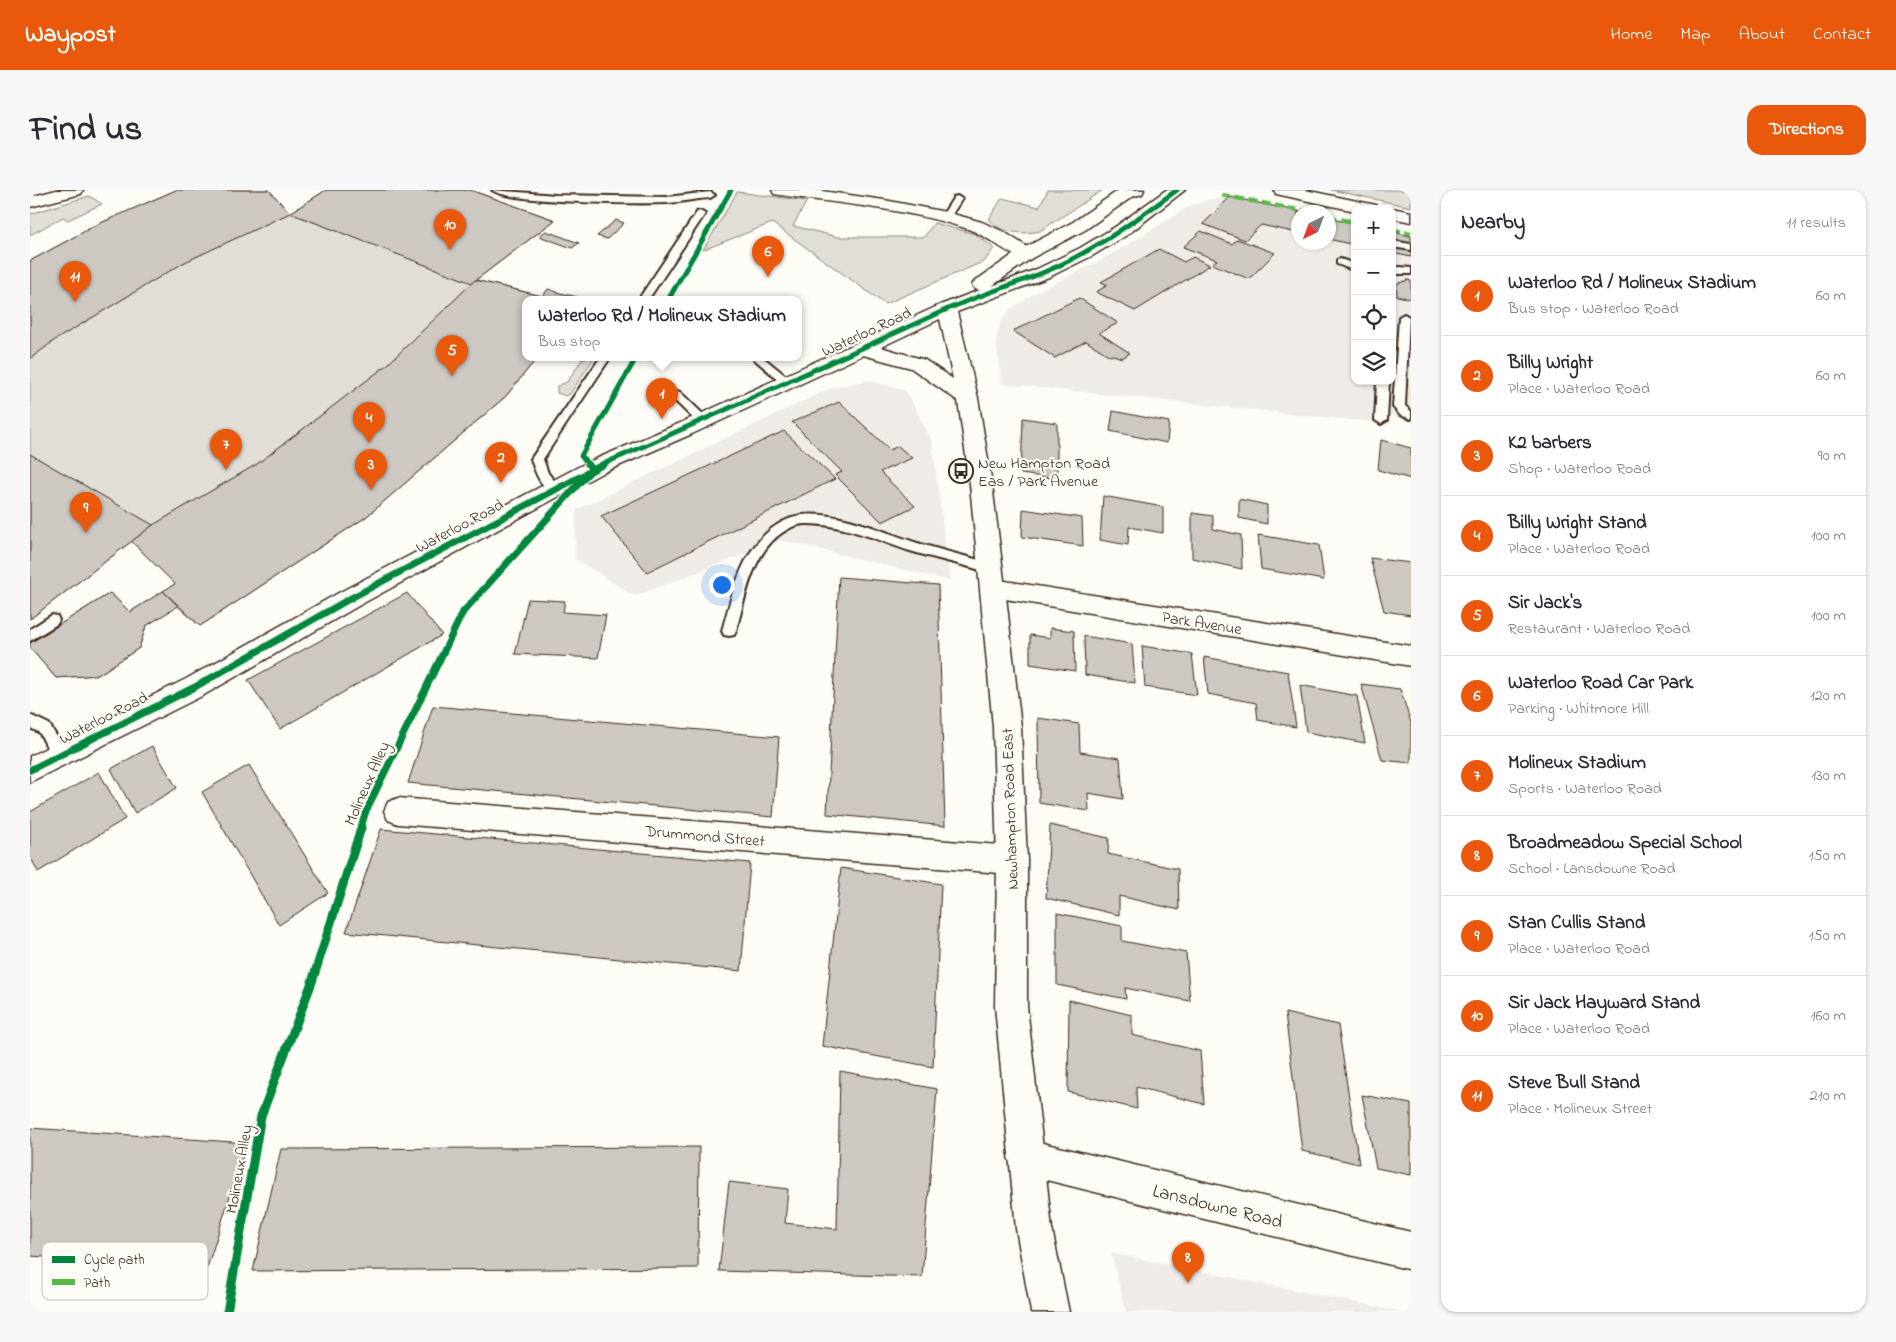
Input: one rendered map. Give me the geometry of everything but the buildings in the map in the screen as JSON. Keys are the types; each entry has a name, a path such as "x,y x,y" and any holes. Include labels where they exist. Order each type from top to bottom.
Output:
{"main road":[{"path":"30,202 75,190"},
{"path":"780,190 884,205 946,217 976,226 998,236 1026,254"},
{"name":"Waterloo Road","path":"30,770 194,687 351,598 554,489 613,460 703,421 947,309 1043,273 1086,252 1121,231 1177,190"},
{"path":"1282,190 1351,205"},
{"path":"1303,190 1335,202"},
{"name":"Waterloo Road","path":"947,309 1026,254 1079,226 1130,191"},
{"path":"1396,214 1411,217"},
{"name":"Newhampton Road East","path":"947,309 968,398 992,578 1007,727 1012,860 1011,1006 1034,1229 1050,1312"},
{"path":"859,348 895,356 918,364 968,398"},
{"name":"Park Avenue","path":"992,578 1411,656"},
{"name":"Drummond Street","path":"398,811 1012,860"},
{"name":"Lansdowne Road","path":"1026,1157 1411,1251"}],"lane":[{"path":"497,190 510,194 556,198 667,200 712,192"},
{"path":"646,296 712,192"},
{"path":"946,217 957,199"},
{"path":"1396,245 1411,248"},
{"path":"1340,262 1351,266"},
{"path":"1396,271 1411,272"},
{"path":"1404,317 1399,407 1411,415"},
{"path":"554,489 542,475 537,459 603,361"},
{"path":"762,361 787,382"},
{"path":"1381,420 1383,385"},
{"path":"676,395 703,421"},
{"path":"729,631 746,573 756,554 772,535 781,528 804,519 859,529 917,548 992,578"},
{"path":"30,636 52,620"},
{"path":"30,721 44,728 60,755"}],"shaded area":[{"path":"176,190 269,190 290,213 326,190 470,190 555,220 476,280 542,296 522,296 522,361 535,361 506,396 366,517 200,626 177,606 146,626 139,648 98,675 56,678 30,648 30,643 110,593 130,612 175,584 132,541 30,619 30,261 96,225"},
{"path":"1048,190 1103,190 1040,231 1027,233 1012,232 993,224 989,219 1002,198 1039,207"},
{"path":"1331,190 1411,190 1411,207"},
{"path":"737,192 807,201 793,226 838,237 924,237 934,223 975,234 994,248 985,261 885,304 772,223 703,250"},
{"path":"89,196 102,204 68,220 63,217 30,235 30,214"},
{"path":"1230,197 1291,210 1291,250 1336,250 1336,220 1351,223 1351,385 1396,385 1396,233 1411,236 1411,422 1390,415 1389,424 1002,384 996,341 1000,323 1011,309 1036,292 1102,260 1192,205 1211,199"},
{"path":"581,361 592,361 570,394 566,396 557,393 557,386 567,382"},
{"path":"869,380 906,391 932,441 950,581 781,540 635,596 575,559 576,510 831,388"},
{"path":"1111,1253 1402,1312 1126,1312"}],"marked path":[{"path":"1222,195 1291,209"},
{"path":"1336,218 1351,221"},
{"path":"1396,231 1411,233"}],"cycle path":[{"path":"670,296 731,190"},
{"path":"30,770 195,687 351,598 592,469 685,429 947,309 1043,273 1086,252 1121,231 1177,190"},
{"name":"Molineux Alley","path":"227,1312 261,1116 312,982 366,811 463,612 592,469 581,456 634,361"}],"place":[{"name":"Sir Jack Hayward Stand","path":"450,250"},
{"name":"Waterloo Road Car Park","path":"768,277"},
{"name":"Steve Bull Stand","path":"75,302"},
{"name":"Sir Jack's","path":"452,376"},
{"name":"Waterloo Rd / Molineux Stadium","path":"662,419"},
{"name":"Billy Wright Stand","path":"369,443"},
{"name":"Molineux Stadium","path":"226,470"},
{"name":"New Hampton Road Eas / Park Avenue","path":"961,471"},
{"name":"Billy Wright","path":"501,483"},
{"name":"K2 barbers","path":"371,490"},
{"name":"Stan Cullis Stand","path":"86,533"},
{"name":"Broadmeadow Special School","path":"1188,1283"}]}
